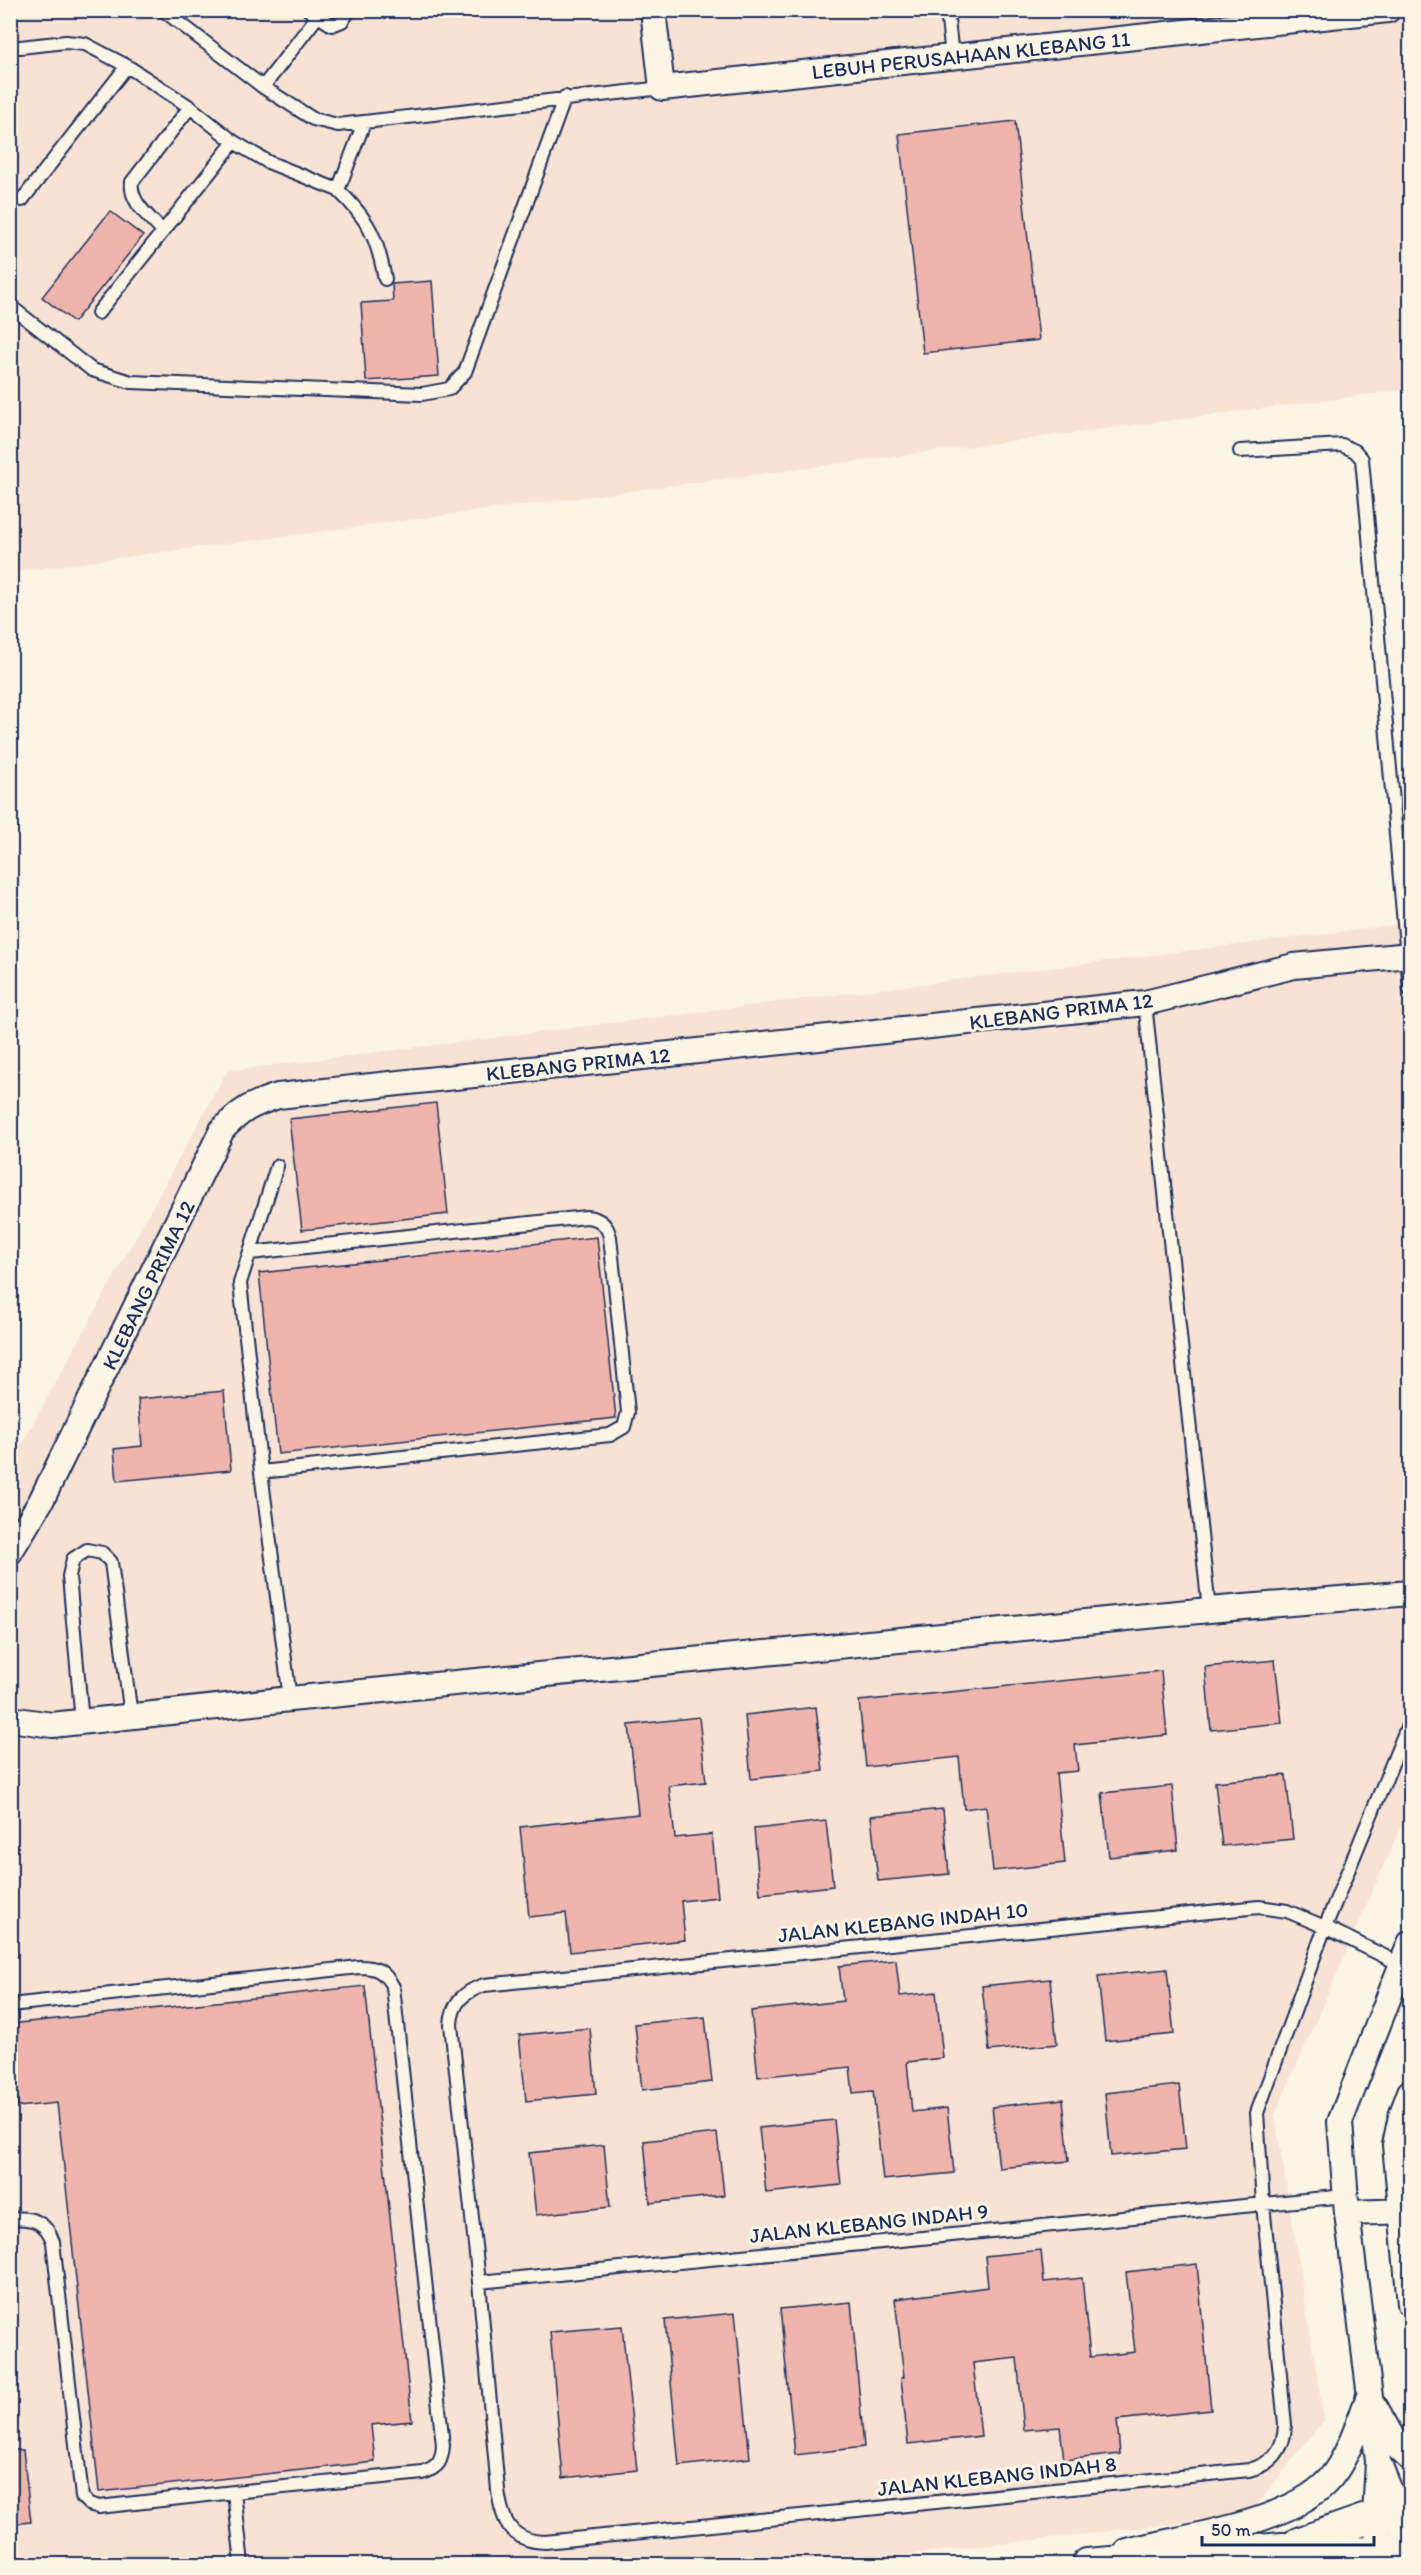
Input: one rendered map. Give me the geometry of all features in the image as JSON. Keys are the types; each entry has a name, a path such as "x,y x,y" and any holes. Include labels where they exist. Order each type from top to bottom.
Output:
{"street":[{"path":"653,10 662,88"},
{"name":"LEBUH PERUSAHAAN KLEBANG 11","path":"662,88 952,57 1292,16 1388,10"},
{"name":"KLEBANG PRIMA 12","path":"10,1552 52,1480 222,1130 254,1103 290,1095 1145,1003 1294,966 1408,956"},
{"path":"10,1719 52,1725 1209,1610 1410,1593"},
{"path":"1087,2565 1283,2548 1396,2556 1395,2514 1378,2461 1369,2395 1346,2204 1340,2122 1410,1943"},
{"path":"1410,2092 1401,2116 1395,2145 1406,2211 1410,2304"},
{"path":"1346,2204 1406,2211"},
{"path":"1369,2395 1398,2448 1410,2459"},
{"path":"1073,2565 1235,2525 1278,2513 1300,2502 1323,2486 1335,2472 1346,2453 1369,2395"},
{"path":"1283,2548 1395,2514"}],"lane":[{"path":"163,10 263,87 313,119 338,125 565,97 662,88"},
{"path":"263,87 313,14 328,24 337,24 350,10"},
{"path":"947,10 952,57"},
{"path":"20,47 66,42 85,44 127,66 190,107 234,142 277,166 338,190 357,208 373,233 385,279"},
{"path":"22,200 127,66"},
{"path":"10,306 92,370 131,382 422,394 449,389 465,372 565,97"},
{"path":"162,231 132,196 132,182 190,107"},
{"path":"338,190 364,123"},
{"path":"98,313 234,142"},
{"path":"1240,451 1342,445 1355,451 1362,459 1410,990"},
{"path":"1145,1003 1209,1610"},
{"path":"277,1166 240,1283 290,1700"},
{"path":"250,1253 586,1217 595,1218 607,1228 610,1237 628,1412 624,1427 610,1435 261,1472"},
{"path":"82,1722 69,1576 73,1559 87,1550 102,1553 111,1562 132,1716"},
{"path":"1263,2204 1258,2108 1325,1927 1410,1720"},
{"name":"JALAN KLEBANG INDAH 10","path":"479,2282 451,2025 455,2004 471,1989 484,1985 1259,1907 1287,1911 1402,1965"},
{"path":"10,2005 359,1968 374,1967 386,1974 393,1987 443,2445 442,2459 435,2468 423,2473 99,2506 89,2504 82,2497 53,2242 43,2224 34,2219 10,2219"},
{"name":"JALAN KLEBANG INDAH 9","path":"479,2282 1263,2204 1346,2204"},
{"name":"JALAN KLEBANG INDAH 8","path":"479,2282 498,2490 504,2518 510,2529 520,2537 533,2542 545,2542 1261,2467 1272,2460 1280,2450 1285,2438 1286,2425 1263,2204"},
{"path":"234,2492 242,2565"}],"shaded area":[{"path":"10,11 1410,11 1410,389 11,572"},
{"path":"1410,923 1410,1805 1275,2115 1324,2420 1249,2515 826,2564 11,2564 11,1464 227,1071"}],"building":[{"path":"1015,121 1039,340 923,353 899,134"},
{"path":"110,211 143,236 74,322 42,297"},
{"path":"432,281 439,376 366,381 361,303 393,301 392,284"},
{"path":"436,1103 448,1214 302,1230 289,1119"},
{"path":"597,1237 616,1418 278,1454 259,1273"},
{"path":"224,1391 231,1470 117,1481 114,1449 142,1446 138,1399"},
{"path":"1275,1660 1282,1723 1211,1730 1205,1667"},
{"path":"1161,1671 1167,1735 1075,1745 1078,1771 1056,1773 1065,1863 993,1871 986,1806 964,1809 959,1757 866,1767 859,1701"},
{"path":"816,1707 823,1771 751,1779 745,1715"},
{"path":"699,1717 706,1782 669,1786 675,1838 712,1834 718,1897 681,1901 685,1940 570,1952 566,1913 529,1917 520,1827 638,1814 629,1725"},
{"path":"1286,1775 1293,1839 1222,1846 1215,1782"},
{"path":"1172,1786 1178,1850 1109,1857 1102,1793"},
{"path":"943,1809 949,1874 878,1881 871,1816"},
{"path":"826,1821 833,1886 760,1894 754,1829"},
{"path":"896,1960 900,1996 936,1992 943,2058 907,2062 912,2112 947,2108 954,2173 883,2180 873,2091 853,2093 850,2067 758,2077 751,2011 843,2001 839,1966"},
{"path":"1167,1969 1174,2034 1105,2041 1098,1976"},
{"path":"1050,1979 1057,2044 989,2051 982,1986"},
{"path":"365,1986 412,2421 371,2425 375,2462 99,2492 57,2103 18,2107 10,2024"},
{"path":"705,2017 712,2082 642,2090 635,2024"},
{"path":"590,2028 596,2094 526,2101 519,2035"},
{"path":"1179,2085 1186,2149 1111,2156 1105,2093"},
{"path":"1063,2099 1069,2161 999,2168 992,2107"},
{"path":"834,2120 841,2185 766,2193 759,2128"},
{"path":"717,2133 724,2195 650,2203 644,2141"},
{"path":"604,2145 610,2207 536,2215 529,2153"},
{"path":"1041,2250 1044,2282 1082,2278 1090,2357 1135,2352 1126,2272 1197,2264 1211,2410 1117,2420 1120,2454 1064,2460 1060,2427 1024,2430 1017,2358 973,2363 981,2436 908,2444 901,2378 904,2377 895,2299 988,2287 985,2256"},
{"path":"851,2302 864,2447 795,2455 780,2309"},
{"path":"735,2313 750,2458 679,2466 665,2320"},
{"path":"622,2326 637,2470 563,2478 550,2332"},
{"path":"10,2450 23,2450 31,2522 10,2524"}]}
